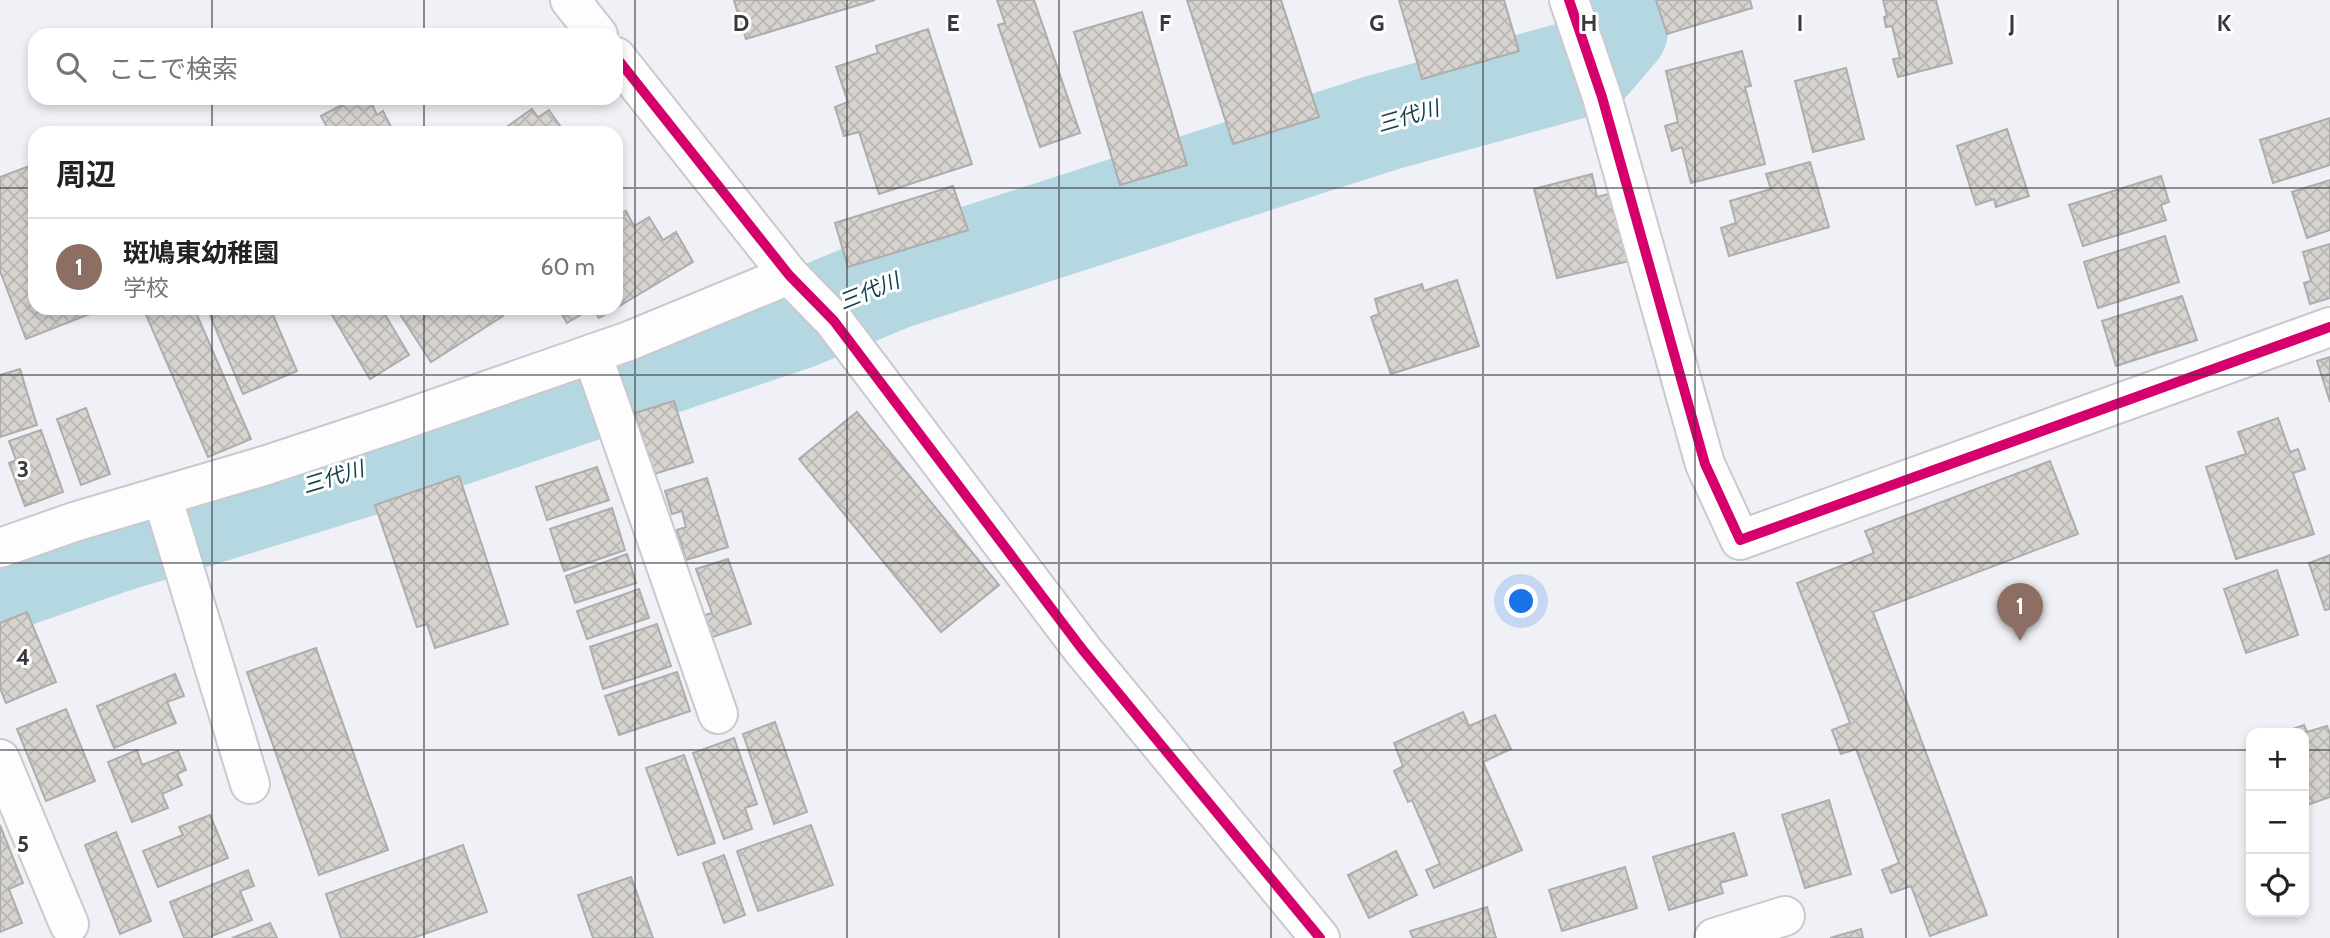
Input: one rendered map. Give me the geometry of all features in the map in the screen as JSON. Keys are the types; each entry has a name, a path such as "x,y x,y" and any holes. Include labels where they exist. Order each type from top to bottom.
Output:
{"street":[{"path":"570,0 592,28"},
{"path":"1571,6 1602,97 1705,464 1740,540 2330,327"},
{"path":"623,66 789,275 834,321 1074,639 1320,938"},
{"path":"0,548 74,522 267,465 394,423 629,341 789,275"},
{"path":"592,354 718,714"},
{"path":"162,496 250,784"},
{"path":"0,759 69,924"},
{"path":"1714,938 1785,916"}],"building":[{"path":"875,0 746,39 734,1"},
{"path":"997,0 1034,0 1080,133 1040,147 998,25 1005,23"},
{"path":"1187,0 1281,0 1319,117 1233,144"},
{"path":"1399,0 1504,0 1519,51 1422,79"},
{"path":"1656,0 1750,0 1752,8 1667,34"},
{"path":"1883,0 1936,0 1952,63 1898,77 1893,59 1900,58 1892,26 1886,27 1884,17 1887,16"},
{"path":"1142,12 1187,165 1120,185 1074,32"},
{"path":"928,29 972,164 879,194 859,132 844,136 835,107 848,102 836,67 878,53 876,46"},
{"path":"1742,51 1751,86 1745,87 1765,164 1691,183 1682,147 1672,151 1665,126 1678,122 1666,71"},
{"path":"1846,68 1864,139 1813,152 1795,81"},
{"path":"342,105 372,105 377,115 383,111 390,126 326,126 321,116"},
{"path":"532,109 538,117 549,110 560,126 508,126"},
{"path":"2330,118 2330,165 2273,183 2260,140"},
{"path":"2007,129 2029,196 1996,207 1994,199 1976,205 1957,146"},
{"path":"1810,162 1829,227 1729,256 1721,228 1736,223 1730,201 1771,189 1766,174"},
{"path":"28,166 28,315 87,315 26,339 0,271 0,177"},
{"path":"1592,174 1597,197 1612,193 1629,261 1557,278 1534,189"},
{"path":"2161,176 2169,202 2161,205 2166,220 2083,246 2069,205"},
{"path":"2330,180 2330,230 2307,238 2292,192"},
{"path":"953,186 968,230 848,267 835,223"},
{"path":"626,211 634,226 649,217 663,240 676,232 693,262 623,304 623,213"},
{"path":"2165,236 2179,282 2098,308 2084,262"},
{"path":"2330,244 2330,298 2310,304 2304,283 2311,281 2303,252"},
{"path":"1457,280 1479,346 1391,374 1371,317 1379,314 1375,299 1422,284 1424,291"},
{"path":"2182,296 2197,340 2116,366 2102,321"},
{"path":"146,315 197,315 251,439 208,457"},
{"path":"210,315 273,315 297,371 243,394"},
{"path":"332,315 385,315 409,355 370,379"},
{"path":"401,315 503,316 431,362"},
{"path":"562,315 580,315 567,323"},
{"path":"2330,357 2330,402 2317,361"},
{"path":"20,369 37,425 0,437 0,375"},
{"path":"674,401 693,462 654,474 635,413"},
{"path":"86,408 110,474 81,485 57,419"},
{"path":"857,412 999,585 941,632 799,459"},
{"path":"2278,418 2290,452 2298,449 2305,469 2293,473 2314,534 2236,559 2206,467 2246,454 2238,432"},
{"path":"41,430 63,492 25,506 9,463 16,460 9,441"},
{"path":"2050,461 2078,534 1873,612 1987,915 1930,936 1911,886 1891,893 1882,870 1899,863 1856,749 1841,754 1832,730 1850,723 1797,583 1874,553 1865,531"},
{"path":"597,467 609,500 547,520 536,487"},
{"path":"459,476 508,624 435,648 427,624 417,627 375,505"},
{"path":"707,478 728,547 686,560 677,530 686,527 682,511 672,514 665,491"},
{"path":"612,508 625,550 564,571 550,529"},
{"path":"627,554 636,583 575,603 566,576"},
{"path":"2330,555 2330,609 2325,610 2309,563"},
{"path":"728,559 751,624 710,638 702,616 712,613 696,569"},
{"path":"2277,570 2298,635 2246,653 2224,589"},
{"path":"639,589 649,618 587,639 577,611"},
{"path":"27,612 56,682 6,703 0,688 0,623"},
{"path":"657,624 671,666 603,689 590,647"},
{"path":"316,648 388,850 319,875 247,672"},
{"path":"677,672 690,711 619,735 605,696"},
{"path":"175,674 184,696 167,702 176,723 114,748 97,706"},
{"path":"66,709 95,781 46,801 17,729"},
{"path":"1463,712 1469,726 1495,715 1511,749 1483,762 1522,850 1434,888 1426,870 1440,864 1412,800 1408,802 1394,771 1403,766 1394,743"},
{"path":"775,722 807,812 774,824 743,734"},
{"path":"2327,726 2330,734 2330,797 2309,804 2309,731"},
{"path":"734,738 757,804 745,808 752,829 724,839 693,753"},
{"path":"137,750 142,765 178,751 186,770 177,774 182,785 162,794 168,808 132,822 108,762"},
{"path":"684,755 715,843 678,855 646,768"},
{"path":"1829,800 1851,874 1805,888 1782,815"},
{"path":"210,815 228,858 158,887 143,851 183,835 179,827"},
{"path":"0,825 23,883 9,889 22,923 0,932"},
{"path":"811,825 833,885 758,911 737,851"},
{"path":"116,832 151,921 120,934 85,845"},
{"path":"1734,833 1747,875 1720,883 1723,893 1669,910 1653,857"},
{"path":"463,845 487,912 413,938 341,938 326,894"},
{"path":"1396,851 1417,895 1369,918 1348,875"},
{"path":"724,855 745,915 724,923 703,863"},
{"path":"1625,867 1637,908 1562,931 1549,890"},
{"path":"248,870 254,886 240,891 252,920 207,938 184,938 170,902"},
{"path":"631,877 653,938 593,938 578,895"},
{"path":"1487,907 1496,938 1413,938 1410,931"},
{"path":"270,923 277,938 232,938"},
{"path":"1861,929 1863,938 1830,938"}],"waterway":[{"name":"三代川","path":"0,584 108,546 381,462 798,320 895,280 1381,123 1588,66 1619,30 1611,0"}],"cycle path":[{"path":"1569,0 1602,97 1705,464 1740,540 2330,327"},
{"path":"623,66 789,275 834,321 1082,649 1320,938"}],"place":[{"name":"斑鳩東幼稚園","path":"2020,641"}]}
